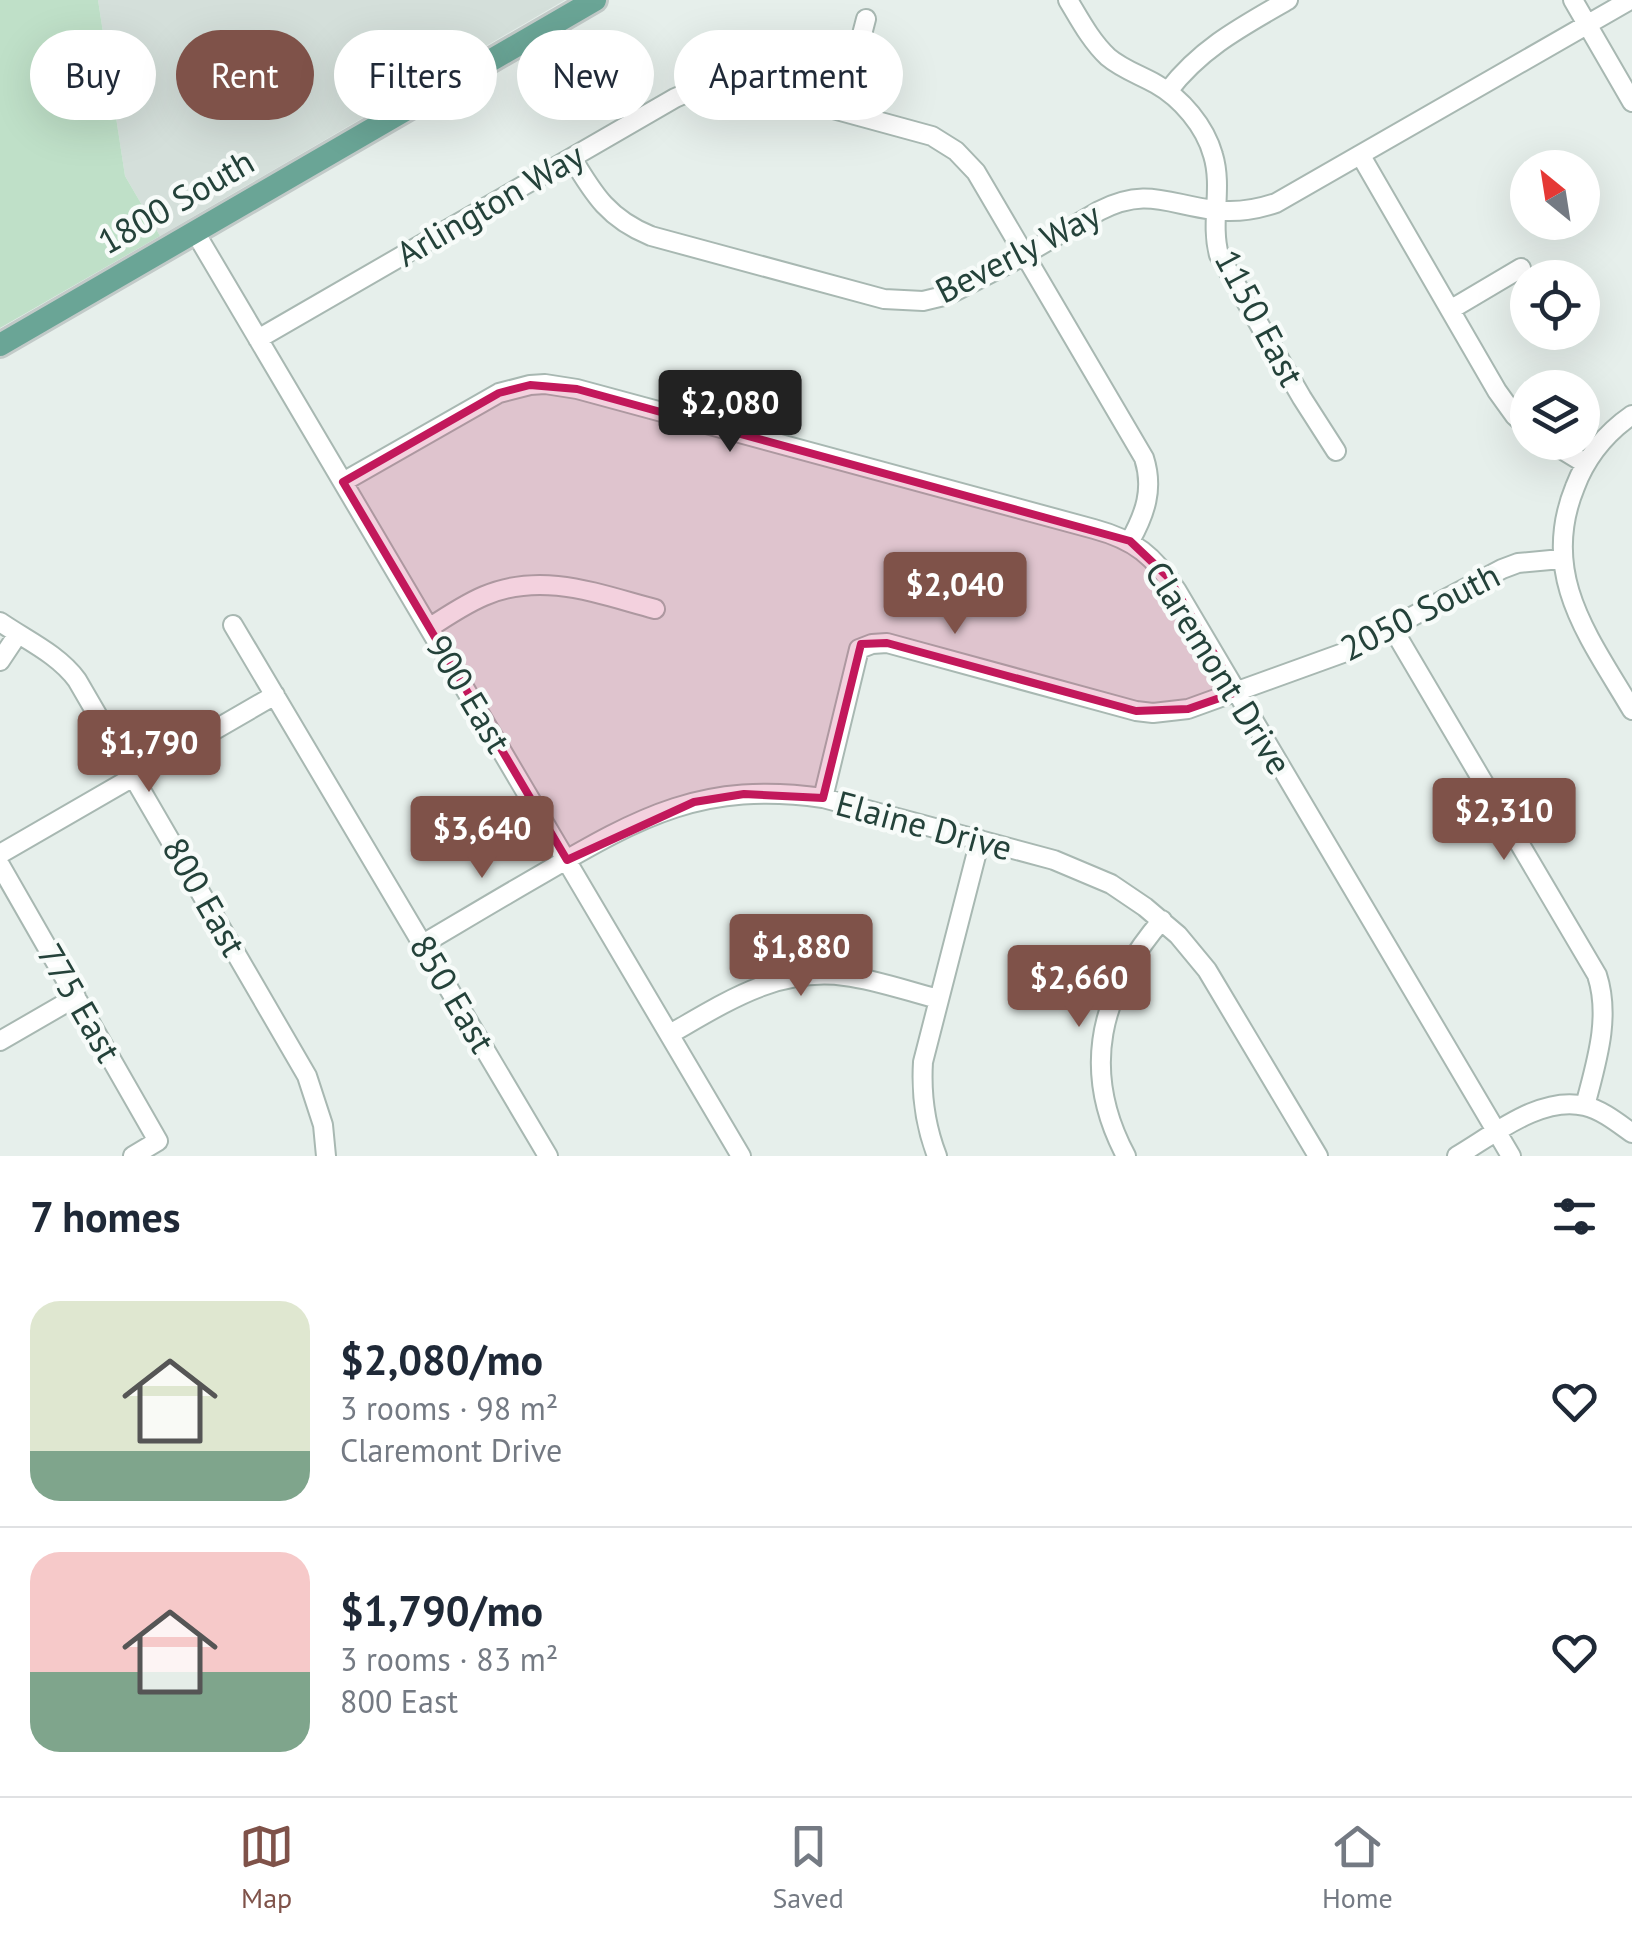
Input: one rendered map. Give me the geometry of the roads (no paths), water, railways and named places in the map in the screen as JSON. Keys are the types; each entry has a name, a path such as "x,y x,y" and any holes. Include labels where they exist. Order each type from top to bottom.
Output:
{"main road":[{"name":"1800 South","path":"0,345 596,0"}],"street":[{"name":"1150 East","path":"1068,0 1090,37 1110,59 1168,91 1197,122 1213,154 1217,182 1216,243 1225,267 1336,451"},
{"path":"1168,91 1211,46 1288,0"},
{"path":"1573,0 1632,102"},
{"name":"Beverly Way","path":"572,158 606,208 634,229 896,301 923,301 948,295 1123,201 1161,198 1216,210 1251,210 1276,203 1630,0"},
{"path":"863,30 866,19"},
{"name":"Arlington Way","path":"258,339 674,99"},
{"name":"Arlington Way","path":"877,120 919,131 945,143 967,161 985,184 1144,458 1148,498 1130,541"},
{"path":"1361,156 1510,408"},
{"name":"900 East","path":"195,232 742,1156"},
{"path":"1450,310 1510,275"},
{"name":"Claremont Drive","path":"343,482 499,392 545,384 577,389 1130,541 1168,577 1512,1156"},
{"path":"1632,416 1608,435 1586,464 1567,510 1561,559 1573,605 1632,710"},
{"path":"1579,460 1586,464"},
{"name":"2050 South","path":"823,798 856,660 866,645 887,644 1136,711 1188,709 1343,653 1502,569 1528,561 1561,559"},
{"path":"429,628 481,597 531,584 568,586 655,610"},
{"name":"800 East","path":"0,622 70,670 308,1076 324,1125 326,1156"},
{"name":"850 East","path":"233,625 548,1156"},
{"path":"1393,628 1597,975 1604,1022 1585,1106"},
{"path":"0,661 18,634"},
{"path":"0,854 275,696"},
{"name":"Elaine Drive","path":"422,944 636,822 718,796 771,793 823,798 1054,860 1093,875 1128,895 1162,920 1208,970 1318,1156"},
{"path":"937,1156 926,1118 922,1080 926,1044 980,840"},
{"name":"775 East","path":"0,865 158,1141 133,1156"},
{"path":"1126,1156 1103,1098 1101,1042 1108,1008 1118,986 1141,944 1162,920"},
{"path":"670,1034 757,986 802,975 849,976 938,999"},
{"path":"0,1042 76,997"},
{"path":"1457,1156 1543,1108 1557,1105 1585,1106 1632,1132"}]}
